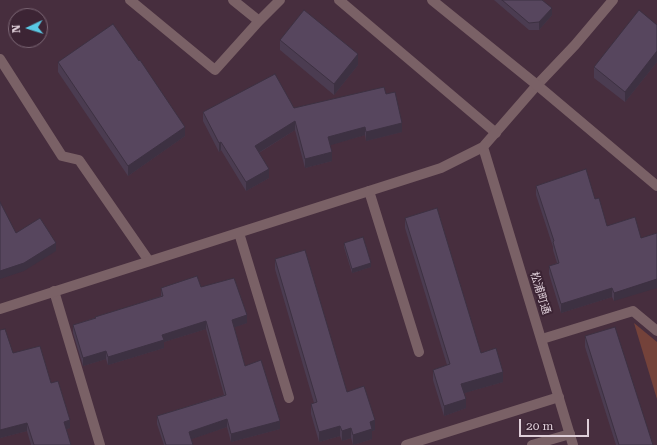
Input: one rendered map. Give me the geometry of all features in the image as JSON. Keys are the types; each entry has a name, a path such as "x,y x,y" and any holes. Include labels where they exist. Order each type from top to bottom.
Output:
{"street":[{"path":"130,0 215,70 280,0"},
{"path":"233,0 259,21"},
{"path":"339,0 496,133"},
{"path":"432,0 537,85 657,186"},
{"path":"0,309 441,168 483,147 537,85 576,45 613,0"},
{"path":"0,59 62,156 79,160 149,262"},
{"name":"松浦町通","path":"483,147 573,445"},
{"path":"369,191 419,352"},
{"path":"238,233 289,398"},
{"path":"54,291 100,445"},
{"path":"542,339 633,311 657,331"},
{"path":"406,445 559,397"},
{"path":"532,445 570,434"}],"shaded area":[{"path":"634,323 657,342 657,399"}],"building":[{"path":"502,0 542,0 552,8 539,22 529,23"},
{"path":"304,10 358,54 334,84 280,40"},
{"path":"639,10 657,25 657,51 625,92 594,67"},
{"path":"113,24 139,61 140,60 185,127 128,166 58,62"},
{"path":"275,74 294,108 384,87 386,94 395,92 402,123 366,132 365,127 328,137 332,152 305,159 295,121 255,146 269,169 246,182 221,142 219,143 203,112"},
{"path":"586,169 595,199 599,198 607,226 635,217 641,238 657,233 657,279 614,293 612,288 561,304 549,266 559,263 554,241 536,186"},
{"path":"0,202 16,233 40,218 56,243 24,263 0,271"},
{"path":"437,208 481,353 496,348 503,372 461,384 466,399 444,406 433,370 450,364 405,218"},
{"path":"363,237 371,263 352,269 344,243"},
{"path":"305,250 347,392 364,386 375,420 370,422 372,429 353,435 351,428 342,431 340,426 319,432 311,404 317,402 275,259"},
{"path":"197,276 201,287 234,278 247,315 232,320 245,366 261,360 280,421 231,434 227,419 189,432 193,445 166,445 157,416 226,395 206,321 162,335 164,340 108,357 106,351 83,358 73,325 163,296 161,288"},
{"path":"615,327 653,445 619,445 585,336"},
{"path":"5,329 13,353 40,346 51,383 58,381 70,420 64,422 71,445 34,445 27,423 0,430 0,330"}]}
